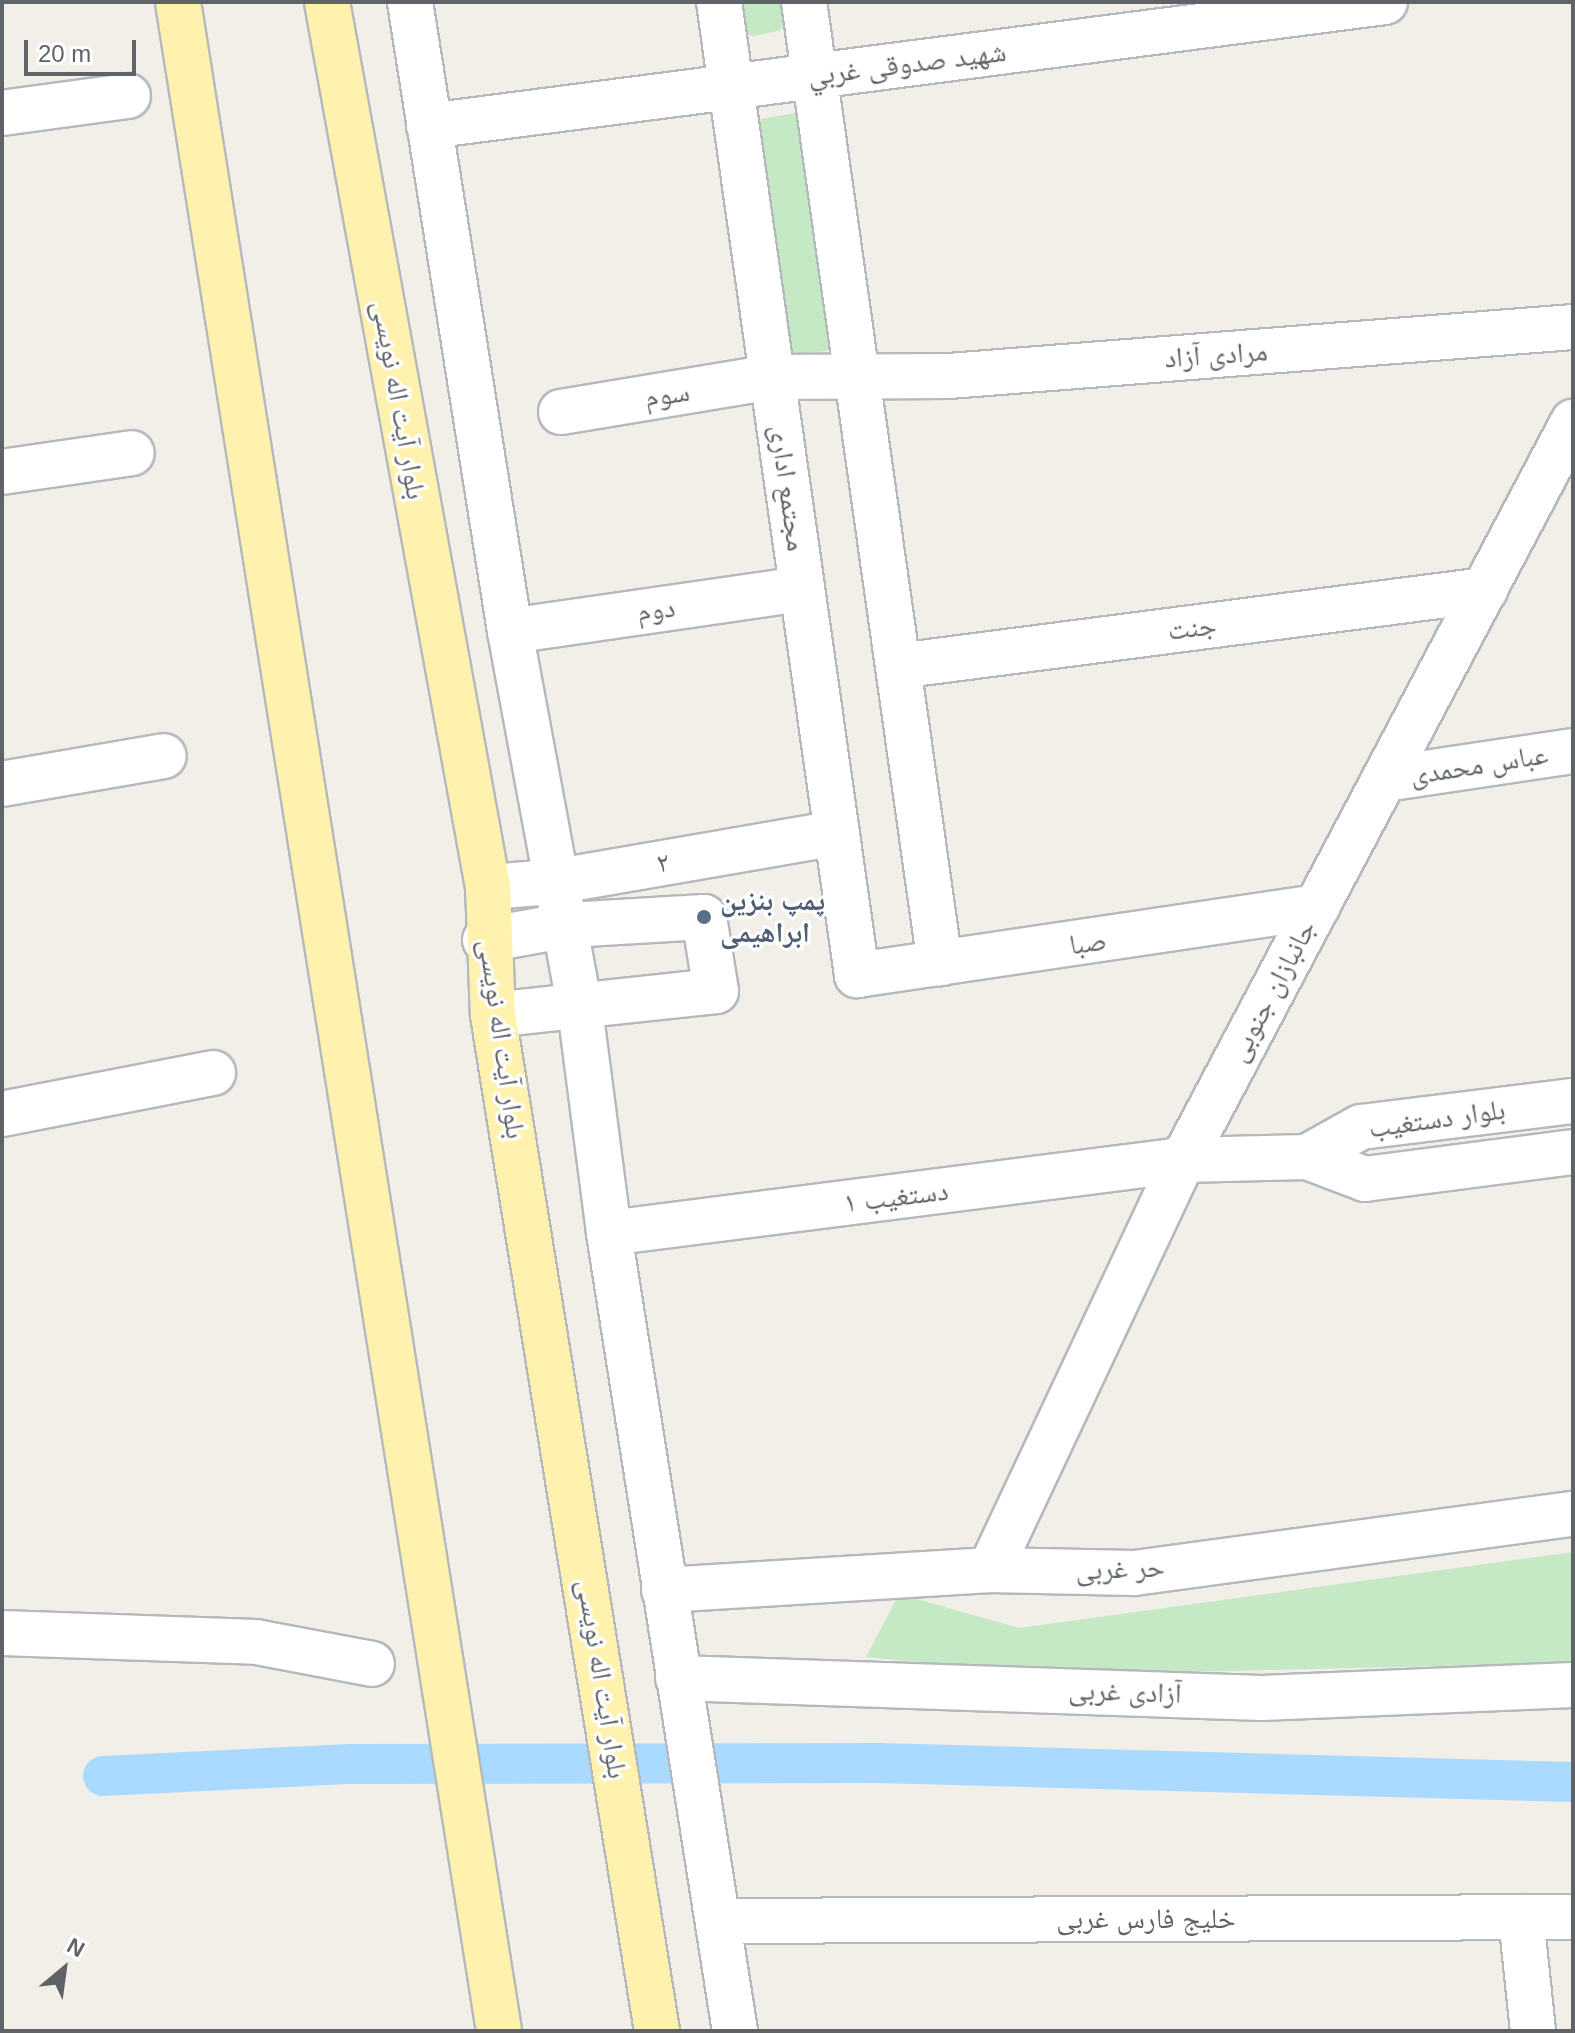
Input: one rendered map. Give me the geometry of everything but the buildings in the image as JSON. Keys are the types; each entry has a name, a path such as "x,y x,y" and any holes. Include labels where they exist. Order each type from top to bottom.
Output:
{"main road":[{"path":"178,2 499,2031"},
{"name":"بلوار آیت اله نویسی","path":"327,2 488,887 485,940 493,1015 530,1218 657,2031"}],"street":[{"path":"410,2 510,631 561,929 580,1009 609,1233 735,2031"},
{"name":"مجتمع اداری","path":"719,2 857,975"},
{"path":"804,2 815,77 841,206 858,378 940,963"},
{"name":"شهید صدوقی غربي","path":"429,126 1385,2"},
{"path":"2,113 128,96"},
{"name":"مرادی آزاد","path":"772,377 858,378 1573,327"},
{"name":"سوم","path":"561,412 772,377"},
{"name":"جانبازان جنوبی","path":"990,1570 1183,1160 1573,422"},
{"path":"2,472 132,453"},
{"name":"دوم","path":"510,631 802,589"},
{"name":"جنت","path":"898,666 1485,590"},
{"name":"عباس محمدی","path":"1385,779 1573,751"},
{"path":"2,784 164,756"},
{"name":"۲","path":"488,887 553,882 837,833"},
{"name":"صبا","path":"857,975 1317,907"},
{"path":"485,940 561,929 704,917 716,991 580,1009 493,1015"},
{"path":"2,1114 213,1073"},
{"name":"بلوار دستغیب","path":"1307,1157 1361,1127 1573,1101"},
{"name":"بلوار دستغیب","path":"1183,1160 1307,1157 1365,1179 1573,1152"},
{"name":"دستغیب ۱","path":"609,1233 1183,1160"},
{"name":"حر غربی","path":"664,1590 990,1570 1134,1573 1573,1514"},
{"path":"2,1633 256,1642 372,1664"},
{"name":"آزادی غربی","path":"678,1678 1262,1698 1573,1685"},
{"path":"1521,1917 1533,2031"},
{"name":"خلیج فارس غربی","path":"719,1921 1573,1917"}],"green space":[{"path":"732,2 793,2 794,20 778,31 753,36 735,31"},
{"path":"796,113 809,120 837,327 828,351 794,354 785,341 754,134 761,119"},
{"path":"1573,1552 1573,1663 1059,1675 866,1657 899,1594 1019,1628"}],"waterway":[{"path":"103,1776 351,1764 879,1763 1573,1782"}],"place":[{"name":"پمپ بنزین ابراهیمی","path":"704,917"}]}
